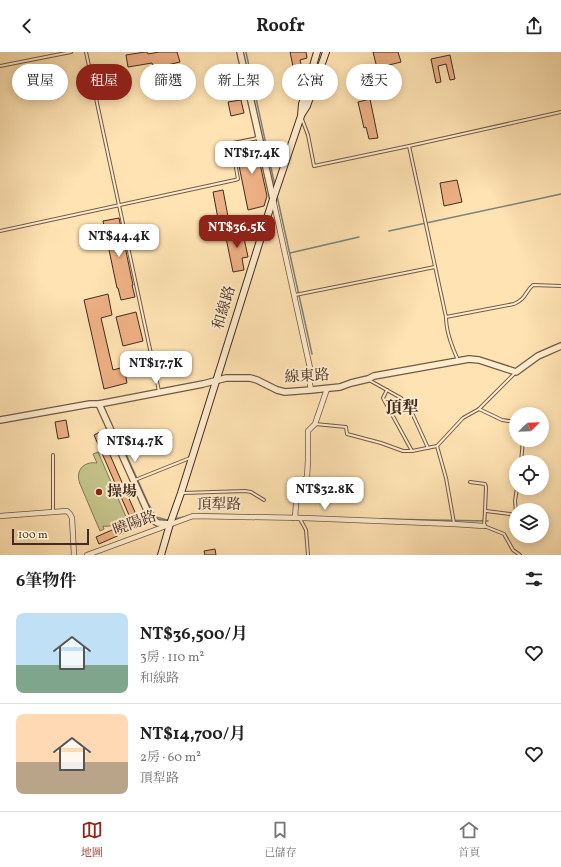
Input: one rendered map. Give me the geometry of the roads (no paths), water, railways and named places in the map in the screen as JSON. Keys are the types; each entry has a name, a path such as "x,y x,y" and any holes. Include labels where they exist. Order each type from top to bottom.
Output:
{"main road":[{"name":"和線路","path":"301,116 302,104 317,52"},
{"name":"和線路","path":"161,555 170,524 182,493 273,199 301,116 307,106 326,52"}],"street":[{"path":"240,52 310,368 309,379 311,390"},
{"path":"516,372 538,356 561,346"},
{"name":"線東路","path":"0,420 159,393 226,378 250,378 284,392 340,387 374,376 469,359 479,360 516,372"},
{"path":"297,518 296,489 307,477 308,431 315,424 327,389"},
{"path":"99,404 151,519 158,523 170,524"},
{"path":"0,516 67,511 72,518 74,555"},
{"name":"頂犁路","path":"170,524 193,516 297,518 484,526"},
{"name":"曉陽路","path":"87,555 170,524"}],"lane":[{"path":"0,66 71,52"},
{"path":"86,52 120,205 159,393"},
{"path":"301,116 308,135 314,166 561,112"},
{"path":"0,231 238,179 232,146 233,143 260,138"},
{"path":"410,146 446,323 458,360"},
{"path":"294,295 435,267"},
{"path":"446,317 514,304 524,298 533,285 561,286"},
{"path":"315,424 346,427 347,434 403,450 412,451 437,446 463,418 479,409 516,372"},
{"path":"368,379 401,398 413,415 428,448"},
{"path":"387,390 384,398 412,451"},
{"path":"479,409 502,420 509,421"},
{"path":"437,446 446,478 454,524"},
{"path":"53,455 53,513"},
{"path":"133,481 192,458"},
{"path":"470,482 485,484 484,526 504,534 513,550 520,555"},
{"path":"182,493 245,491 251,492 264,500"},
{"path":"485,511 509,514"},
{"path":"297,518 306,530 308,555"}],"waterway":[{"path":"246,52 275,186"},
{"path":"389,231 561,194"},
{"path":"277,196 312,354"},
{"path":"290,253 359,237"},
{"path":"117,434 148,503 156,517 167,520 170,519"},
{"path":"195,514 249,515"},
{"path":"174,519 188,516"},
{"path":"381,519 488,521"}],"place":[{"name":"操場","path":"99,492"}],"district":[{"name":"頂犁","path":"402,408"}]}
